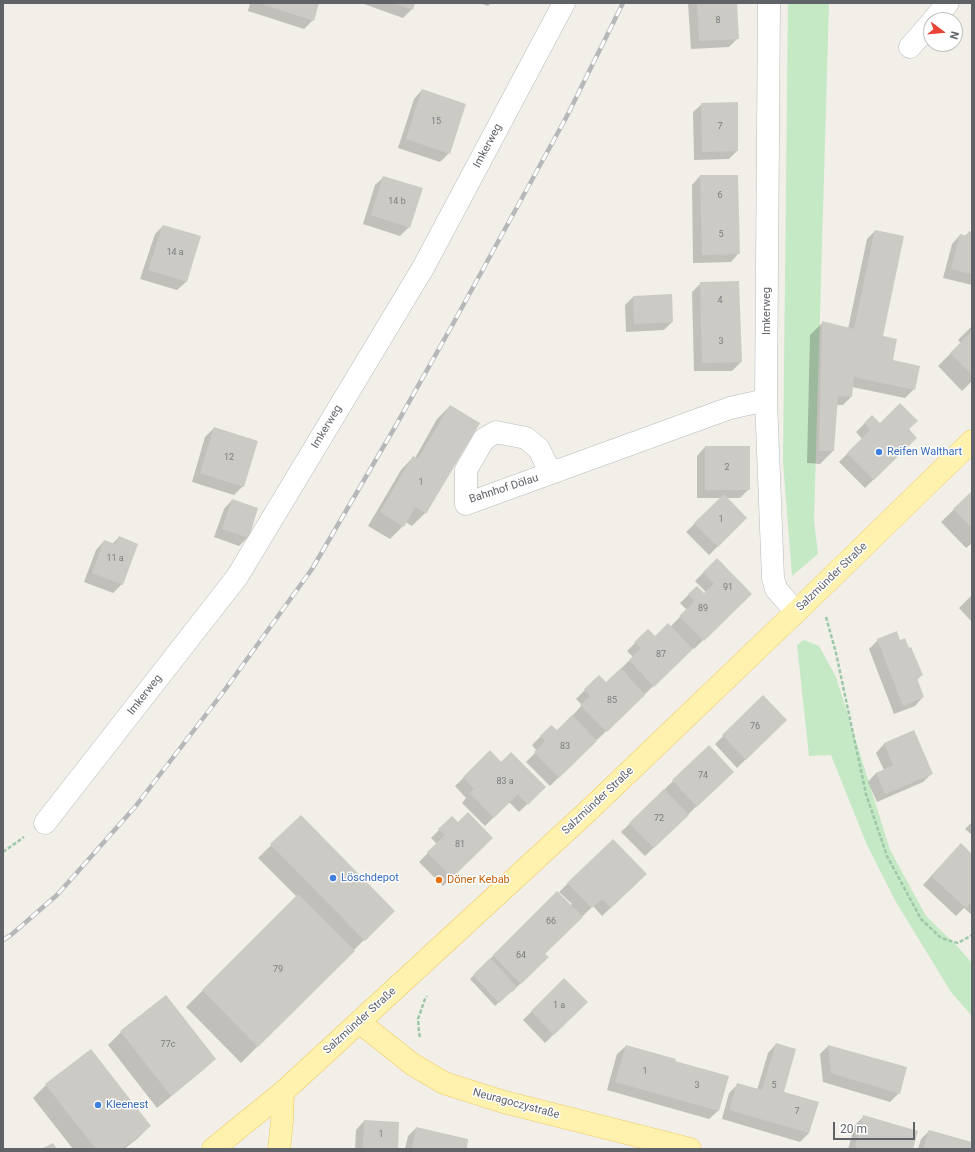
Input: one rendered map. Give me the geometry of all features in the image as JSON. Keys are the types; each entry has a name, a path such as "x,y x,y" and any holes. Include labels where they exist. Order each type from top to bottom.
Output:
{"main road":[{"name":"Salzmünder Straße","path":"213,1149 283,1092 587,812 972,441"},
{"name":"Neuragoczystraße","path":"359,1022 412,1064 444,1084 504,1102 690,1149"},
{"path":"279,1149 283,1092"}],"street":[{"name":"Imkerweg","path":"45,823 237,577 422,268 564,3"},
{"name":"Imkerweg","path":"769,3 766,400 773,578 776,589 796,612"},
{"path":"940,12 948,3"},
{"path":"910,47 923,32"},
{"path":"557,471 730,408 766,400"}],"path":[{"path":"824,613 836,653 866,794 887,856 921,919 941,938 958,943 972,935"}],"green space":[{"path":"788,3 829,3 814,521 818,554 792,576 783,462"},
{"path":"804,640 819,646 836,677 890,850 926,916 972,963 972,1016 951,992 896,902 867,845 831,755 809,756 797,645"}],"building":[{"path":"258,3 319,3 314,21"},
{"path":"394,3 415,3 413,10"},
{"path":"697,3 737,3 739,39 699,41"},
{"path":"422,89 466,104 450,154 406,139"},
{"path":"738,102 738,151 702,152 701,103"},
{"path":"700,175 738,175 740,254 702,255"},
{"path":"383,176 423,188 410,228 371,215"},
{"path":"163,225 201,236 187,282 148,270"},
{"path":"875,230 904,236 883,336 897,339 893,360 920,366 915,390 854,377 852,397 838,396 834,451 819,451 822,321 854,329"},
{"path":"969,231 972,232 972,274 951,269 960,234 967,236"},
{"path":"739,281 742,362 702,363 700,282"},
{"path":"672,294 673,322 634,324 633,296"},
{"path":"972,331 972,375 950,353"},
{"path":"900,403 918,421 909,429 917,438 874,480 847,453 870,430 864,423 872,415 880,423"},
{"path":"450,405 480,423 426,514 415,507 404,527 380,512 413,456 418,459"},
{"path":"214,427 258,441 244,487 200,473"},
{"path":"705,446 750,446 750,490 705,490"},
{"path":"972,491 972,528 953,509"},
{"path":"724,494 747,518 718,547 694,523"},
{"path":"232,499 258,508 249,538 222,529"},
{"path":"119,536 138,544 123,585 92,573 104,540 115,544"},
{"path":"717,558 752,594 704,641 679,616 695,601 688,594 697,586 704,593 714,584 703,572"},
{"path":"668,623 693,649 654,687 629,660 641,648 634,642 648,629 655,636"},
{"path":"897,631 900,640 905,638 909,648 911,647 923,675 917,678 924,697 903,706 877,639"},
{"path":"621,668 645,695 607,732 580,705 590,696 584,689 599,675 606,682"},
{"path":"763,695 787,720 746,760 722,735"},
{"path":"572,715 597,741 559,778 534,752 545,741 540,736 551,725 557,730"},
{"path":"914,730 933,774 885,794 876,773 893,765 884,743"},
{"path":"709,745 734,772 697,807 672,780"},
{"path":"490,750 501,762 511,752 546,787 528,805 518,794 494,818 470,793 474,789 463,777"},
{"path":"664,789 689,815 654,848 629,823"},
{"path":"468,812 493,838 452,878 427,852 445,835 438,829 452,816 458,822"},
{"name":"Löschdepot","path":"301,815 395,911 365,941 270,844"},
{"path":"613,839 647,874 611,908 602,899 592,908 567,883"},
{"path":"961,843 972,854 972,901 966,908 931,876"},
{"path":"557,891 583,917 545,954 549,957 521,984 493,955"},
{"path":"298,894 355,951 258,1047 202,990"},
{"path":"490,958 517,987 499,1003 473,975"},
{"path":"564,978 588,1002 554,1035 531,1011"},
{"path":"166,995 216,1059 171,1096 120,1031"},
{"path":"776,1043 796,1049 784,1092 819,1102 809,1133 729,1110 737,1083 762,1090"},
{"path":"626,1045 729,1076 719,1111 615,1082"},
{"path":"828,1045 907,1067 900,1094 831,1073"},
{"name":"Kleenest","path":"91,1049 151,1126 122,1149 96,1149 45,1084"},
{"path":"863,1115 918,1131 913,1149 861,1149 855,1147"},
{"path":"364,1120 399,1122 398,1149 363,1149"},
{"path":"416,1127 468,1139 467,1149 412,1149"},
{"path":"929,1130 972,1142 972,1149 923,1149"},
{"path":"53,1143 57,1149 41,1149"}],"railway":[{"path":"3,940 11,935 57,895 135,807 224,691 312,569 454,322 567,116 623,3"}],"place":[{"name":"Reifen Walthart","path":"879,452"},
{"name":"Löschdepot","path":"333,878"},
{"name":"Döner Kebab","path":"439,880"},
{"name":"Kleenest","path":"98,1105"}]}
